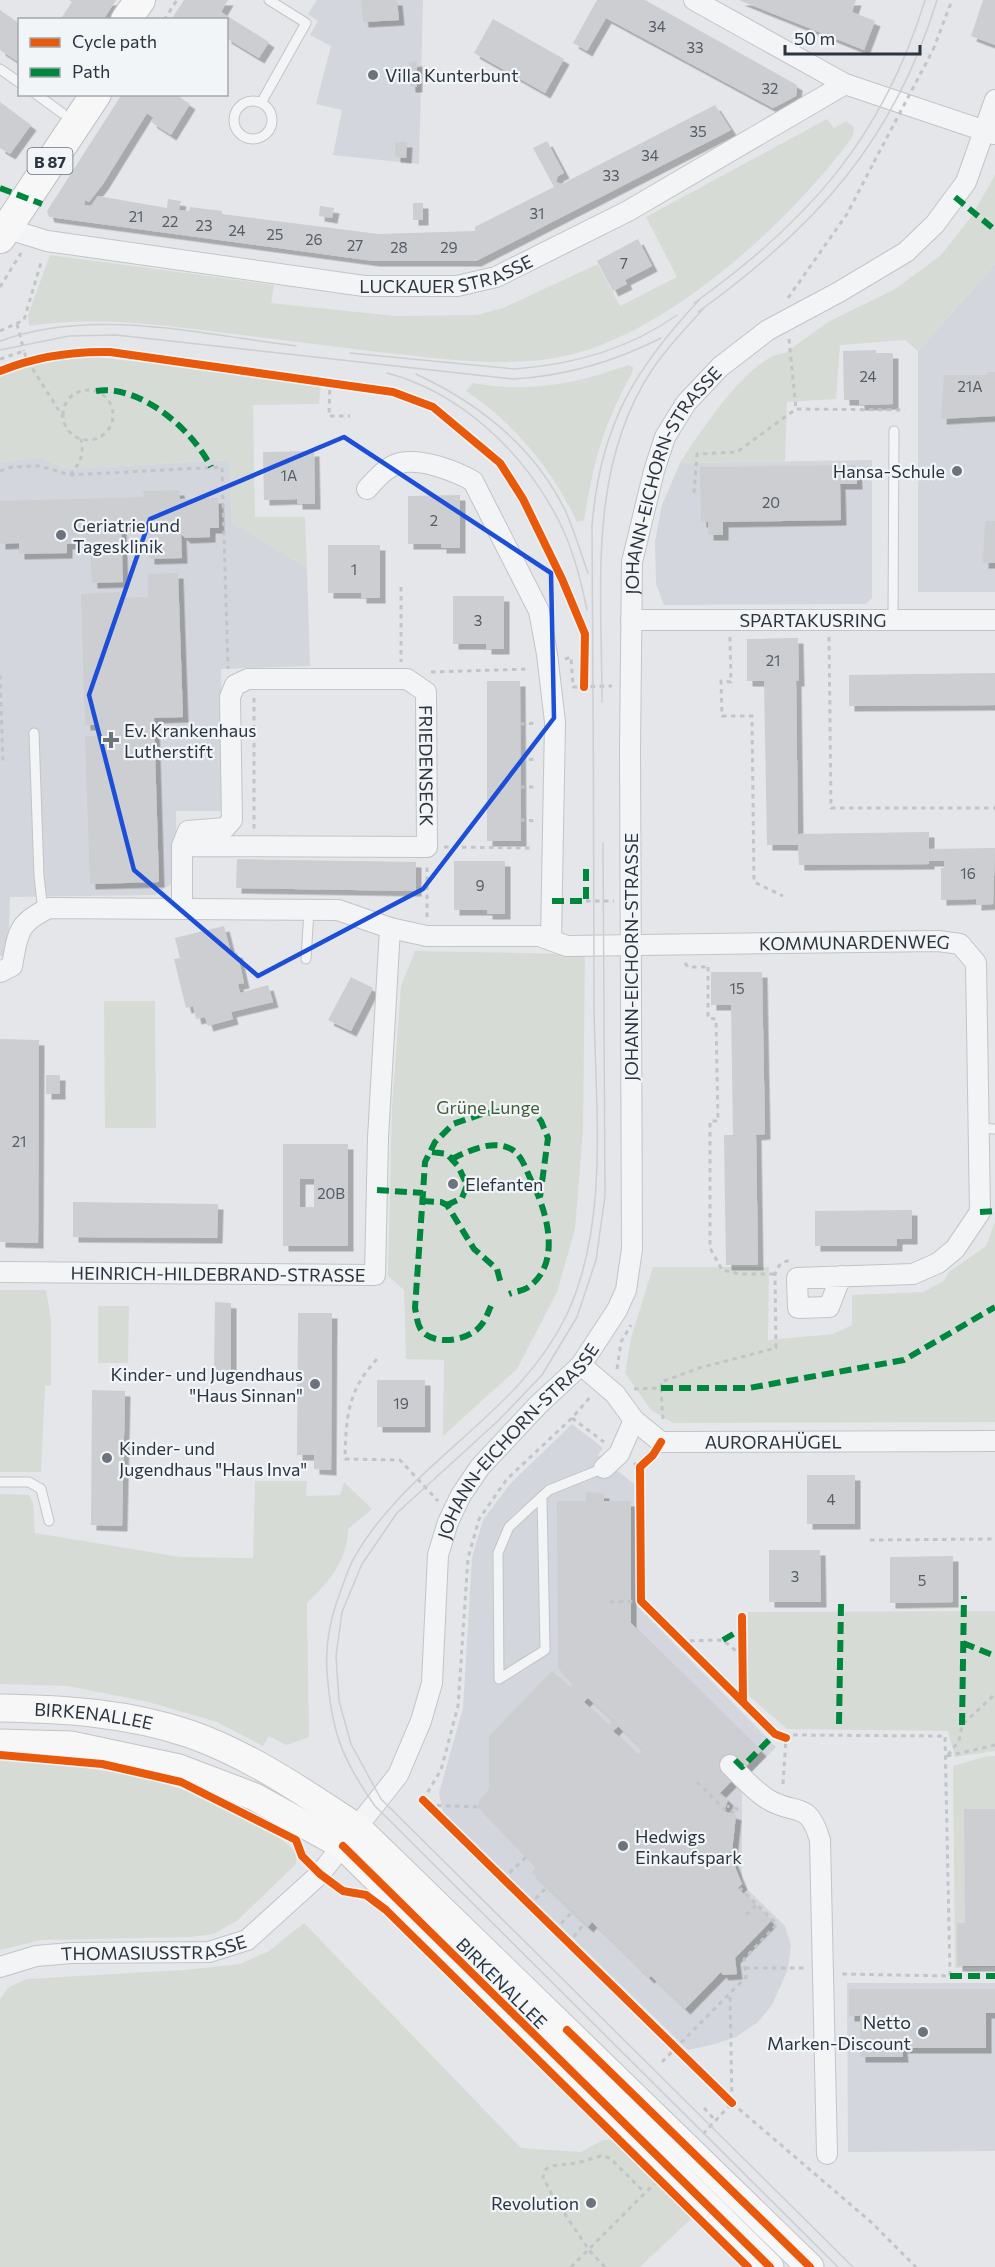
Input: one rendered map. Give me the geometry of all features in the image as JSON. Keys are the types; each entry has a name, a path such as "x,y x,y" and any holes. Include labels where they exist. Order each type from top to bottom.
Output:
{"main road":[{"path":"127,18 140,0"},
{"path":"147,18 159,0"},
{"name":"B 87","path":"2,224 95,96"},
{"name":"B 87","path":"2,224 68,104"}],"street":[{"path":"693,0 719,7 846,84 989,132"},
{"name":"LUCKAUER STRASSE","path":"2,224 47,240 364,286 457,286 495,277 628,211 846,84"},
{"name":"JOHANN-EICHORN-STRASSE","path":"350,1837 398,1775 421,1721 432,1683 438,1555 452,1513 480,1467 538,1405 581,1365 617,1310 626,1290 632,1249 630,900 632,562 654,471 665,437 686,403 720,367 768,330 839,292 906,252 935,224 966,182 989,132 995,100"},
{"path":"367,489 384,472 400,463 430,465 455,471 473,482 539,611 555,722 551,940"},
{"name":"SPARTAKUSRING","path":"631,620 995,620"},
{"name":"FRIEDENSECK","path":"182,846 427,847 426,692 407,679 248,679 235,685"},
{"path":"182,909 182,846 188,831 225,828 232,820 230,697 235,685"},
{"path":"0,972 12,966 18,934 31,916 49,908 338,910 390,928 427,936 539,936 567,946 632,944"},
{"name":"HEINRICH-HILDEBRAND-STRASSE","path":"0,1272 375,1275 378,1138 390,928"},
{"name":"KOMMUNARDENWEG","path":"632,944 938,941 960,944 976,963 987,1128 980,1212 956,1249 938,1263 913,1274 841,1276"},
{"name":"AURORAHÜGEL","path":"581,1365 615,1394 634,1420 661,1442 995,1441"},
{"path":"604,1468 619,1454 634,1420"},
{"name":"BIRKENALLEE","path":"0,1708 107,1713 190,1734 273,1772 350,1837 689,2148 810,2267"},
{"name":"BIRKENALLEE","path":"0,1743 71,1744 178,1768 350,1837 770,2267"},
{"path":"730,1765 769,1800 805,1812 816,1826 820,1840 831,1971 827,2154"},
{"name":"THOMASIUSSTRASSE","path":"0,1967 36,1956 71,1953 209,1952 247,1940 320,1874 350,1837"}],"lane":[{"path":"261,103 306,24 270,0"},
{"path":"0,69 18,82"},
{"path":"42,96 68,104"},
{"path":"244,103 261,103 270,111 270,128 256,139 244,137 236,129 236,111 244,103"},
{"path":"893,620 894,431"},
{"path":"34,733 39,876 43,911"},
{"path":"306,959 309,910"},
{"path":"542,1497 544,1650 499,1679 498,1553 508,1527 549,1490 604,1468"},
{"path":"0,1482 29,1482 41,1489 49,1521"}],"path":[{"path":"165,18 177,0"},
{"path":"796,409 792,351 783,321 788,297 847,214 933,50 952,0"},
{"path":"0,331 24,320 47,240"},
{"path":"17,323 24,351 72,434 81,439 98,438 106,433 114,416 108,399 96,391 76,393 66,404 64,418"},
{"path":"0,359 24,351"},
{"path":"330,381 329,416 350,416"},
{"path":"694,493 698,454 737,452 796,409 905,410"},
{"path":"70,475 81,463 83,451 81,439"},
{"path":"0,471 12,467 40,466 70,475 222,467 227,665 235,685 254,691 254,846"},
{"path":"401,587 401,673"},
{"path":"829,620 831,808 995,808"},
{"path":"730,645 731,682 721,681 722,716 752,716 754,882 783,896"},
{"path":"573,662 573,687 612,687 612,681"},
{"path":"426,692 426,672 527,670 548,663"},
{"path":"0,675 3,765"},
{"path":"427,936 427,847 553,848"},
{"path":"708,945 708,1018 716,1019 718,1121 710,1120 710,1248 722,1270 741,1274 775,1274"},
{"path":"377,1359 354,1392 347,1411 345,1459 400,1460 413,1472"},
{"path":"630,1389 661,1388 664,1408"},
{"path":"870,1540 995,1539"},
{"path":"610,1602 641,1602"},
{"path":"681,1641 723,1640 742,1656"},
{"path":"947,1756 959,1741 962,1725 995,1694"},
{"path":"745,1968 950,1976 945,1736 792,1735 786,1738 783,1744 783,1784"},
{"path":"947,1756 995,1745"},
{"path":"697,1782 725,1810 736,1813 737,1809 726,1806"},
{"path":"428,1805 478,1807"},
{"path":"503,1880 526,1857"},
{"path":"529,1905 547,1887"},
{"path":"662,2062 746,1977 744,1959 777,1924 740,1888"},
{"path":"746,1914 757,1904"},
{"path":"555,1930 572,1911"},
{"path":"568,1944 584,1923"},
{"path":"689,2148 732,2103 730,1992"},
{"path":"732,2103 871,2222 916,2267"},
{"path":"704,2108 715,2120"},
{"path":"571,2267 589,2250 645,2193 610,2158 601,2156 577,2163 551,2166 545,2170 543,2177 552,2195 589,2250 606,2267"}],"highlighted area":[{"path":"344,437 551,573 554,718 423,889 258,976 134,870 89,695 150,519"}],"shaded area":[{"name":"Villa Kunterbunt","path":"317,0 423,0 419,164 333,155 342,110 316,104 331,46 310,35 318,21 308,14"},
{"name":"Hansa-Schule","path":"995,264 995,592 918,592 918,351"},
{"name":"Ev. Krankenhaus Lutherstift","path":"40,457 67,469 230,460 232,522 307,568 310,666 221,669 223,811 176,811 177,880 155,895 10,897 8,956 0,956 0,462"},
{"path":"872,460 872,598 866,604 664,605 656,584 655,541 662,505 680,463"},
{"path":"572,1424 603,1448 598,1455 634,1484 635,1604 776,1747 742,1782 742,1884 785,1926 791,1945 788,1969 772,2005 758,2022 736,2037 688,2050 443,1812 439,1793 463,1708 472,1557 483,1520 510,1484"},
{"path":"847,1983 995,1983 995,2151 848,2152"}],"green space":[{"path":"827,119 834,128 846,121 854,127 853,136 796,204 760,239 680,303 638,328 596,347 555,358 513,362 450,360 136,323 83,322 29,326 28,315 50,255 274,285 271,303 395,316 477,315 503,308 598,264 620,306 677,277 646,217"},
{"path":"995,175 995,264 918,351 905,340 840,345 836,399 787,402 785,461 680,463 726,398 756,367 771,357 785,353 828,322 895,289 940,256 972,216"},
{"path":"79,355 321,383 319,404 253,405 255,517 305,517 307,568 232,522 229,460 67,469 40,457 0,462 0,377 32,364"},
{"path":"628,365 633,367 632,373 601,444 584,520 577,522 556,484 530,449 500,418 466,391 473,383 533,387 571,382"},
{"name":"Grüne Lunge","path":"415,951 585,954 583,1130 575,1229 557,1292 517,1369 443,1436 444,1360 406,1359 404,1290 388,1276 392,1106 401,986"},
{"path":"104,1001 155,1001 156,1128 105,1128"},
{"path":"995,1222 995,1422 673,1423 651,1410 625,1373 631,1338 653,1267 769,1267 768,1340 833,1334 852,1325 852,1295 923,1292 944,1281 949,1272 986,1246"},
{"path":"0,1290 46,1290 51,1320 51,1386 45,1386 41,1472 0,1472"},
{"path":"98,1306 129,1306 128,1363 98,1363"},
{"path":"255,1481 307,1481 306,1496 340,1495 344,1482 372,1509 348,1529 341,1561 329,1579 307,1603 309,1737 287,1745 269,1736 263,1746 217,1722 148,1702 68,1686 0,1684 0,1494 29,1495 33,1503 35,1533 180,1557 253,1558"},
{"path":"995,1611 995,1751 955,1757 948,1731 787,1729 747,1694 748,1612"},
{"path":"995,1756 995,1967 955,1968 953,1766"},
{"path":"0,1760 117,1773 196,1794 232,1809 266,1828 296,1852 296,1864 238,1920 214,1934 191,1937 41,1940 0,1950"},
{"path":"304,1923 521,2148 581,2152 603,2140 612,2140 692,2218 640,2267 0,2267 0,1999 9,1987 27,1979 184,1970 240,1964 269,1951"}],"building":[{"path":"69,0 116,0 104,18 61,18 72,2"},
{"path":"184,0 228,0 221,12 269,42 259,58 228,39 228,18 172,18"},
{"name":"Villa Kunterbunt","path":"361,0 397,0 399,20 363,22"},
{"path":"597,0 645,0 797,85 796,96 773,108 606,18 587,51 573,43"},
{"path":"739,0 856,0 852,12 875,21 864,50"},
{"path":"983,0 995,0 995,45 971,36"},
{"path":"0,10 18,23 18,62 0,50"},
{"path":"493,19 564,59 545,93 474,53"},
{"path":"417,61 417,87 410,87 409,62"},
{"path":"121,96 178,96 190,104 171,135 151,122 154,118 147,113 103,184 89,202 85,200 84,205 91,206 98,196 167,208 168,199 181,201 179,210 189,211 190,207 222,211 222,214 378,234 475,231 475,227 554,187 533,148 547,141 564,173 558,176 556,182 562,184 715,105 731,130 476,261 374,261 49,217 47,211"},
{"path":"0,102 31,125 10,154 0,148"},
{"path":"395,142 407,142 406,158 395,157"},
{"path":"413,203 423,203 423,220 413,220"},
{"path":"320,206 334,208 332,218 319,216"},
{"path":"638,239 652,266 625,280 627,284 613,291 597,261"},
{"path":"876,350 876,353 893,353 893,404 859,405 859,400 844,400 843,351"},
{"path":"987,372 995,372 995,416 941,419 944,375 987,375"},
{"path":"314,451 315,504 297,504 297,499 264,500 263,452"},
{"path":"856,465 857,484 840,484 841,520 723,522 723,535 708,535 708,522 701,522 700,467"},
{"name":"Geriatrie und Tagesklinik","path":"179,490 180,499 218,498 219,528 210,528 210,537 185,538 181,534 182,558 149,559 148,526 121,526 123,582 92,583 90,543 67,544 67,553 19,554 19,543 0,544 0,501 144,497 143,491"},
{"path":"460,495 460,548 441,548 441,544 408,544 408,496"},
{"path":"985,521 995,521 995,563 983,563"},
{"path":"328,545 380,545 380,598 361,598 361,593 328,593"},
{"path":"178,573 183,717 154,718 159,882 90,884 85,736 97,736 97,725 85,725 81,594 120,592 120,598 148,597 148,574"},
{"path":"453,596 504,596 504,649 486,649 486,644 453,644"},
{"path":"798,638 799,681 796,681 798,834 929,832 929,849 995,848 993,904 976,905 976,899 941,900 941,868 944,868 944,861 929,861 929,864 799,865 798,845 767,845 764,681 747,681 747,639"},
{"path":"995,673 995,705 849,706 849,675"},
{"path":"487,681 520,681 521,841 487,841"},
{"path":"237,859 416,862 416,891 236,888"},
{"path":"454,861 505,861 505,914 487,914 487,910 454,910"},
{"path":"224,926 231,953 237,952 244,983 238,984 240,993 268,985 273,1002 231,1012 233,1019 208,1026 205,1017 196,1019 193,1006 186,1008 174,959 180,958 175,938"},
{"path":"711,972 762,972 765,1134 756,1135 758,1265 726,1265 724,1135 733,1135 731,1005 711,1005"},
{"path":"351,977 373,988 351,1031 328,1020"},
{"path":"0,1039 39,1040 38,1243 0,1242"},
{"path":"46,1075 60,1075 60,1094 46,1094"},
{"path":"283,1144 348,1144 348,1246 283,1246","holes":["300,1179 314,1179 314,1207 300,1207"]},
{"path":"73,1202 218,1204 217,1238 73,1237"},
{"path":"912,1210 912,1239 897,1239 897,1246 815,1246 815,1211"},
{"path":"215,1302 231,1303 231,1372 214,1372"},
{"name":"Kinder- und Jugendhaus \"Haus Sinnan\"","path":"298,1313 332,1313 331,1470 314,1469 314,1455 297,1455"},
{"path":"377,1380 425,1380 425,1427 377,1427"},
{"name":"Kinder- und Jugendhaus \"Haus Inva\"","path":"92,1390 125,1391 122,1526 91,1525"},
{"path":"807,1475 855,1475 855,1524 807,1524"},
{"name":"Hedwigs Einkaufspark","path":"586,1492 604,1493 604,1501 631,1501 631,1623 761,1751 720,1793 728,1800 724,1811 736,1815 732,1852 729,1852 742,1884 738,1888 771,1921 735,1958 737,1974 723,1975 721,1972 685,2009 651,1976 649,1978 592,1922 588,1927 531,1872 536,1867 478,1807 479,1801 489,1789 489,1736 552,1671 570,1687 573,1684 558,1668 557,1501 586,1501","holes":["588,1698 613,1721 608,1725 584,1702","618,1726 642,1750 638,1755 613,1731"]},
{"path":"769,1550 820,1550 821,1602 769,1602"},
{"path":"953,1556 953,1602 890,1603 890,1557"},
{"path":"964,1809 995,1809 995,1966 957,1966 957,1923 965,1923"},
{"name":"Netto Marken-Discount","path":"849,1989 995,1989 995,2013 986,2013 986,2048 902,2048 903,2057 860,2057 860,2016 849,2016"}],"tram line":[{"path":"694,303 773,240 807,207 837,172 864,134 887,94 908,49 925,0"},
{"path":"698,312 779,247 846,177 874,138 898,96 919,50 937,0"},
{"path":"701,298 657,350 624,401 612,429 596,490 592,526 597,1162 590,1241 581,1278 567,1314 547,1350 493,1410 403,1494 377,1524 354,1558 337,1600 332,1620 328,1640 327,1671 331,1710 340,1743 354,1773 375,1806 838,2267"},
{"path":"602,702 603,531 608,489 617,447 631,408 652,370 704,308"},
{"path":"350,353 514,369 535,367 578,359 619,346 659,327 677,315"},
{"path":"0,341 36,331 110,324 185,330 296,346"},
{"path":"0,350 69,336 116,335 513,379 571,371 607,361 661,338"},
{"path":"387,373 413,382 461,408 484,425 522,465 539,487 565,534 578,572 587,610"},
{"path":"416,374 461,398 482,413 520,446 537,465 564,508 588,573"},
{"path":"603,843 605,1196 596,1260 577,1317 542,1375 499,1420 397,1513 362,1564 342,1612 336,1656 339,1701 351,1744 381,1799 853,2267"}],"marked path":[{"path":"0,188 42,204"},
{"path":"955,197 995,230"},
{"path":"96,391 113,391 130,395 163,412 191,438 211,467"},
{"path":"552,901 586,901 586,867"},
{"path":"377,1190 423,1193 425,1162 435,1142 453,1124 482,1114 517,1109 534,1112 541,1121 548,1138 540,1197"},
{"path":"452,1159 487,1146 509,1148 517,1153 536,1190 546,1220 548,1235 545,1265 538,1278 527,1288 509,1294"},
{"path":"432,1152 447,1154 458,1166 467,1185 462,1198 447,1205"},
{"path":"423,1193 415,1308 420,1329 425,1334 439,1340 464,1337 482,1324 491,1306"},
{"path":"422,1201 441,1202 447,1205 474,1249 497,1269 501,1284"},
{"path":"980,1212 995,1211"},
{"path":"661,1388 749,1388 904,1360 995,1307"},
{"path":"962,1725 964,1596"},
{"path":"839,1724 841,1604"},
{"path":"723,1640 742,1629"},
{"path":"963,1643 995,1656"},
{"path":"735,1760 742,1767 775,1734"},
{"path":"950,1976 995,1976"}],"cycle path":[{"path":"0,371 54,356 82,352 110,352 393,392 433,407 500,463 523,499 562,579 585,634 584,687"},
{"path":"661,1442 653,1455 640,1467 641,1601 775,1734 786,1738"},
{"path":"742,1617 743,1702"},
{"path":"0,1755 102,1764 181,1782 296,1840 302,1856 320,1874 343,1891 366,1895 386,1910 748,2267"},
{"path":"423,1800 732,2103"},
{"path":"343,1846 770,2267"},
{"path":"567,2030 810,2267"}],"place":[{"name":"Villa Kunterbunt","path":"373,75"},
{"name":"Hansa-Schule","path":"957,471"},
{"name":"Geriatrie und Tagesklinik","path":"61,535"},
{"name":"Ev. Krankenhaus Lutherstift","path":"111,740"},
{"name":"Elefanten","path":"453,1184"},
{"name":"Kinder- und Jugendhaus \"Haus Sinnan\"","path":"315,1384"},
{"name":"Kinder- und Jugendhaus \"Haus Inva\"","path":"107,1458"},
{"name":"Hedwigs Einkaufspark","path":"623,1846"},
{"name":"Netto Marken-Discount","path":"923,2032"},
{"name":"Revolution","path":"591,2203"}]}
